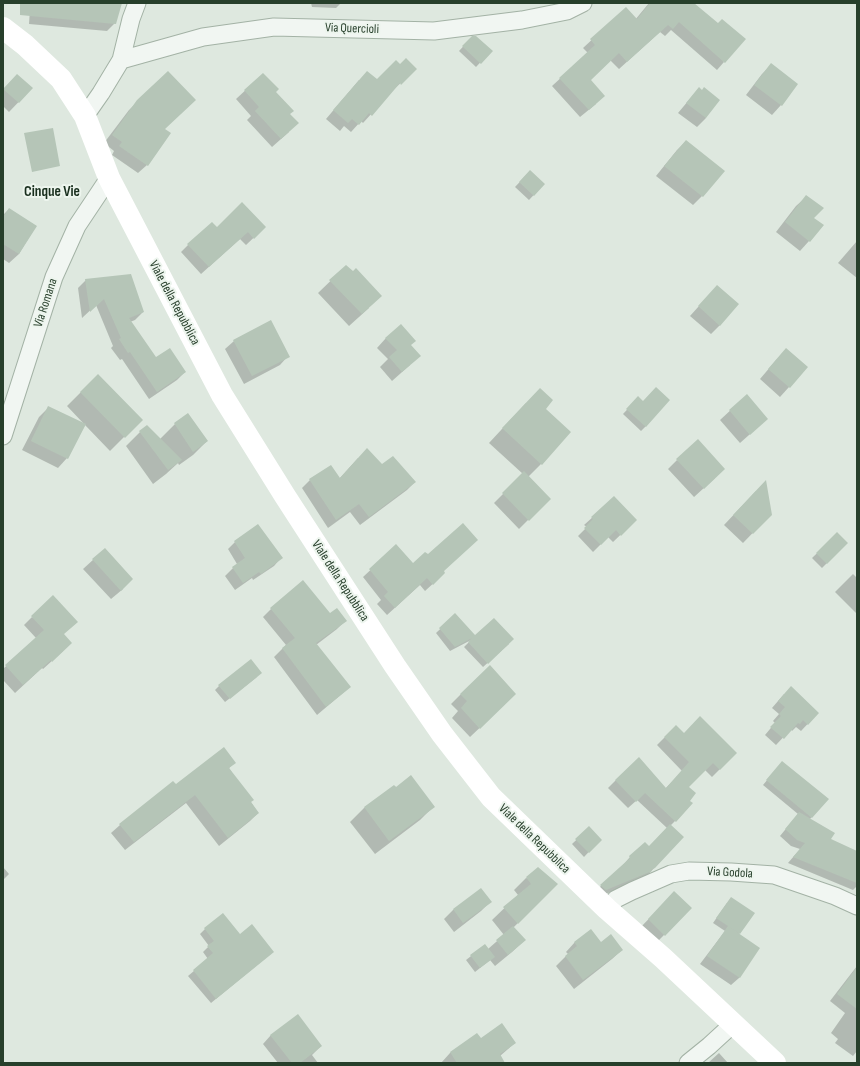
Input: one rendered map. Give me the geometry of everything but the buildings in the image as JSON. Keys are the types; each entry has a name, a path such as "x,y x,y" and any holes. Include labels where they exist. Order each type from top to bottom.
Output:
{"main road":[{"name":"Viale della Repubblica","path":"3,28 61,79 85,116 109,178 222,395 298,516 391,659 442,734 491,797 607,909 663,958 775,1063"}],"street":[{"path":"85,116 121,60 131,19 137,3"},
{"name":"Via Quercioli","path":"121,60 203,37 274,27 434,31 522,20 567,11 583,3"},
{"name":"Via Romana","path":"3,436 54,277 77,226 109,178"},
{"name":"Via Godola","path":"607,909 616,899 632,891 671,874 689,871 774,875 835,896 857,906"},
{"path":"688,1063 733,1024"}],"district":[{"name":"Cinque Vie","path":"52,192"}]}
